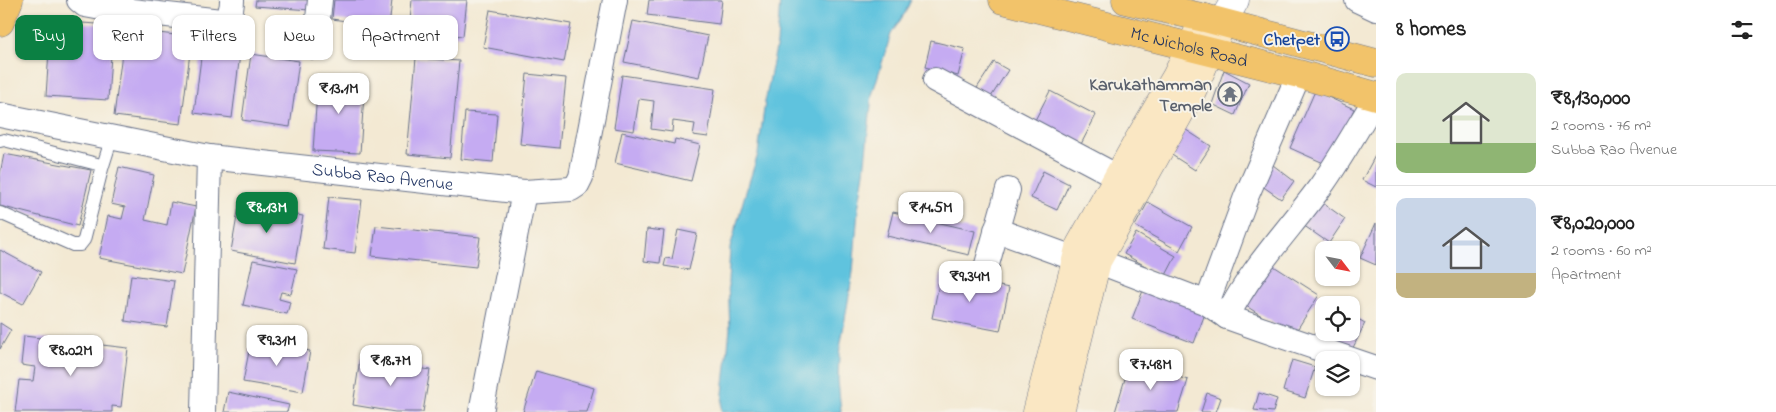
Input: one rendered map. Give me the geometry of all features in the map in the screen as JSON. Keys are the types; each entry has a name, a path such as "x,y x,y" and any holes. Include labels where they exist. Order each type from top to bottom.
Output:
{"main road":[{"path":"0,22 9,0"},
{"name":"Mc Nichols Road","path":"1003,0 1299,74 1376,97"},
{"path":"1126,0 1222,7 1376,63"},
{"path":"1060,412 1087,260 1080,245 1176,77 1200,50 1222,7"},
{"path":"1036,412 1087,260 1191,92 1200,50"}],"street":[{"path":"79,0 85,5 96,7 221,21 229,16 232,9 232,0"},
{"path":"318,15 320,0"},
{"name":"Subba Rao Avenue","path":"0,115 209,157 524,192 571,189 577,185 581,177 616,0"},
{"path":"1357,0 1376,9"},
{"path":"1207,303 1246,197 1299,74"},
{"path":"935,80 1118,177"},
{"path":"1227,317 1258,264 1321,186 1376,97"},
{"path":"203,412 209,157"},
{"path":"984,275 1008,190"},
{"path":"481,412 524,192"},
{"path":"996,230 1207,303 1227,317 1261,330 1376,368"}],"lane":[{"path":"0,213 74,244 80,244 84,240 112,138"},
{"path":"0,141 4,140 101,165 102,169"}],"water":[{"path":"780,0 911,0 891,34 872,95 858,210 853,272 839,354 838,380 841,412 721,412 730,329 728,282 730,248 758,154 765,102 777,43"}],"building":[{"path":"256,0 310,0 310,10 255,6"},
{"path":"334,0 392,0 390,15 343,15 343,21 333,19"},
{"path":"412,0 467,0 463,36 458,36 458,15 411,15"},
{"path":"649,0 722,0 719,24 647,15"},
{"path":"490,10 571,24 564,62 483,47"},
{"path":"633,21 708,36 699,77 624,62"},
{"path":"83,23 93,24 93,60 111,60 108,100 46,96 48,60 83,60"},
{"path":"162,33 172,35 172,60 189,60 181,124 114,116 121,60 162,60"},
{"path":"931,41 965,49 958,76 925,67"},
{"path":"255,55 265,56 265,60 299,61 290,127 242,120 250,60 255,60"},
{"path":"201,60 239,60 232,118 194,113"},
{"path":"416,60 459,61 450,158 407,154"},
{"path":"994,62 1008,70 991,97 977,88"},
{"name":"Karukathamman Temple","path":"1224,70 1249,83 1235,115 1212,104"},
{"path":"527,74 566,78 559,148 520,144"},
{"path":"622,75 715,89 708,137 693,135 695,124 673,121 672,132 651,129 654,101 639,99 634,131 614,128"},
{"path":"318,77 365,80 360,153 313,151"},
{"path":"1050,91 1096,115 1077,152 1031,128"},
{"path":"1315,91 1354,109 1328,165 1290,148"},
{"path":"465,112 497,114 493,162 461,159"},
{"path":"1180,126 1211,146 1195,170 1164,150"},
{"path":"622,132 674,144 675,139 700,145 691,181 615,163"},
{"path":"4,154 91,170 78,226 0,206 0,174"},
{"path":"1376,154 1376,187 1362,180"},
{"path":"1269,162 1294,181 1281,199 1255,181"},
{"path":"119,167 154,175 145,220 167,225 171,202 196,207 182,274 99,258 108,216 122,219 125,207 111,204"},
{"path":"1043,171 1069,184 1057,210 1031,198"},
{"path":"329,197 362,200 355,253 323,249"},
{"path":"1320,201 1345,219 1330,241 1326,241 1303,225"},
{"path":"1148,202 1192,227 1179,251 1135,226"},
{"path":"239,205 303,216 295,263 231,251"},
{"path":"893,212 975,231 969,255 887,236"},
{"path":"1376,223 1376,265 1360,258"},
{"path":"376,226 480,237 476,267 372,256"},
{"path":"647,229 664,231 660,263 644,261"},
{"path":"678,230 697,234 689,270 664,266 666,258 672,259"},
{"path":"1136,233 1176,256 1165,277 1124,254"},
{"path":"0,250 41,272 23,304 0,292"},
{"path":"253,260 297,269 291,294 281,292 279,299 290,302 287,314 243,305"},
{"path":"1269,263 1319,295 1315,296 1315,301 1293,336 1243,304"},
{"path":"941,274 1009,288 1000,331 932,318"},
{"path":"131,275 174,281 167,327 125,321"},
{"path":"1144,288 1206,311 1194,343 1132,319"},
{"path":"1360,320 1365,323 1360,333"},
{"path":"0,323 11,330 0,349"},
{"path":"24,336 128,348 121,407 112,406 112,412 15,412 19,380 33,381 35,367 21,365"},
{"path":"251,341 310,351 303,392 243,382"},
{"path":"1328,341 1356,341 1351,351 1339,351 1326,344"},
{"path":"360,359 430,370 423,412 395,412 353,405"},
{"path":"1292,360 1315,367 1305,398 1283,391"},
{"path":"1130,362 1188,380 1178,412 1115,412"},
{"path":"536,371 594,388 587,412 523,412"},
{"path":"228,392 289,405 287,412 224,412"},
{"path":"1207,393 1221,398 1216,412 1201,412"},
{"path":"1259,393 1277,399 1273,412 1254,410"}],"place":[{"name":"Chetpet","path":"1337,39"},
{"name":"Karukathamman Temple","path":"1230,94"}]}
